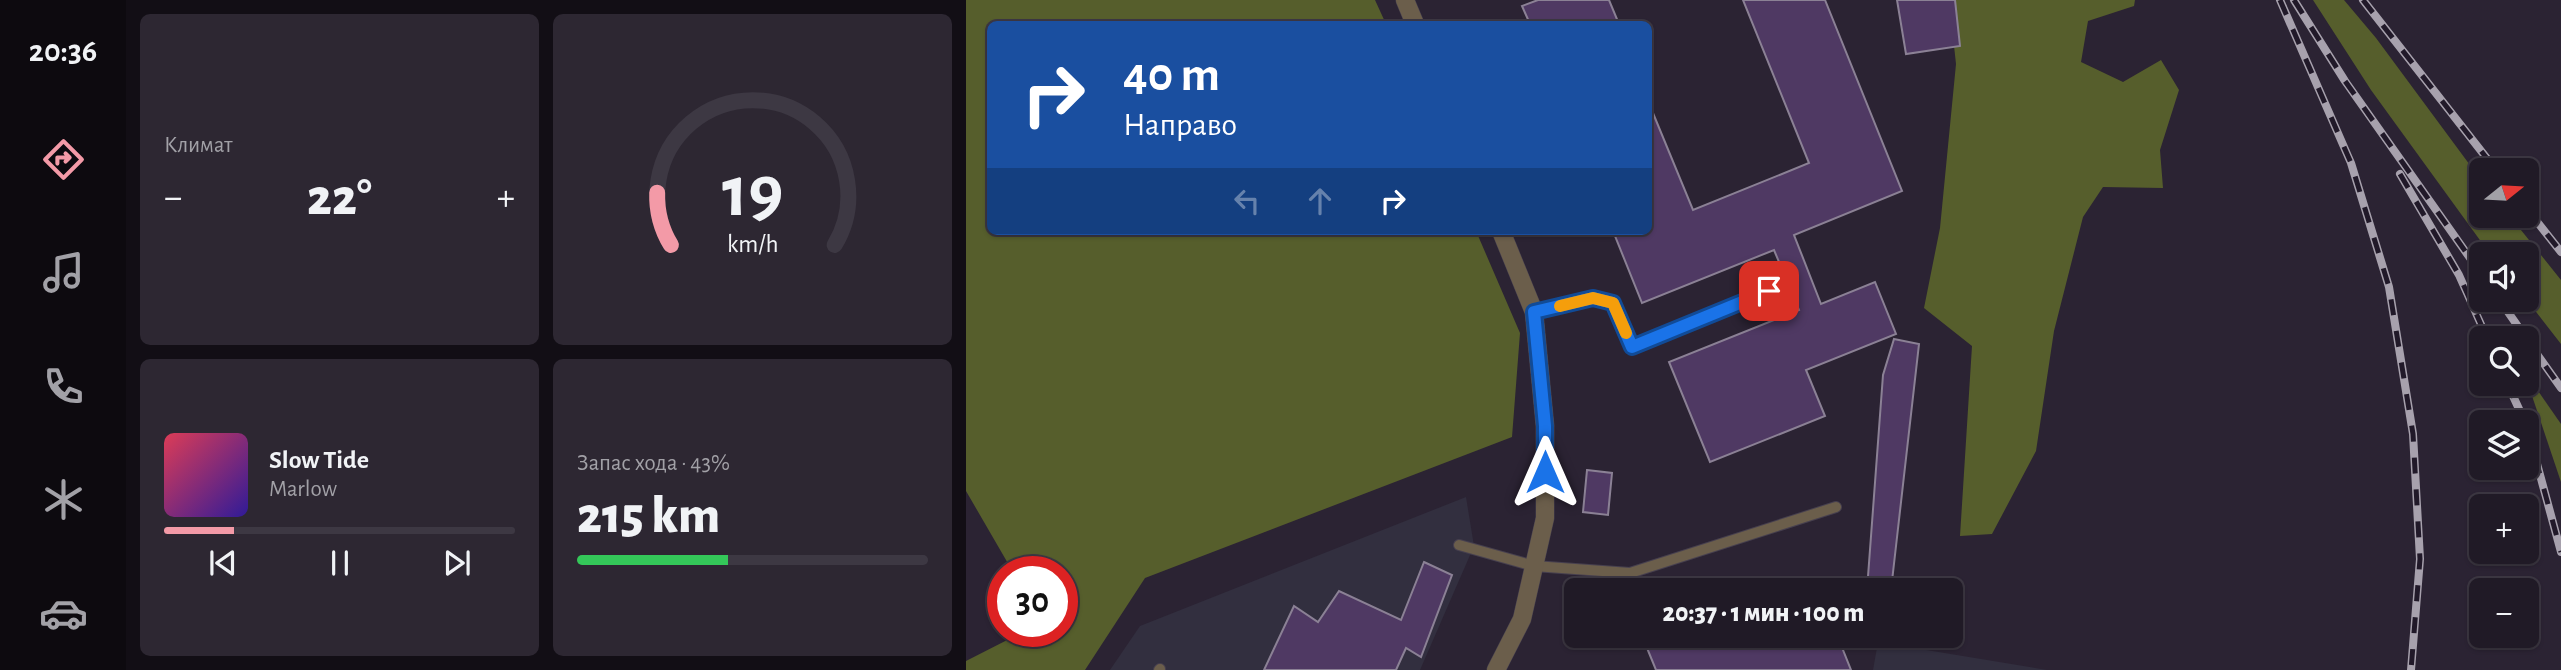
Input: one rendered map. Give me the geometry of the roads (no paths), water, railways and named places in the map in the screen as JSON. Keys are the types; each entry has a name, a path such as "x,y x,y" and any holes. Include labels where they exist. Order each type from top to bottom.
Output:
{"street":[{"path":"1405,0 1414,21"},
{"path":"1496,670 1522,619 1545,518 1545,426 1534,312 1503,235"}],"lane":[{"path":"1534,312 1593,298 1613,303 1632,347 1769,291"},
{"path":"1459,545 1534,566 1630,573 1836,507"}],"railway":[{"path":"2280,0 2351,163 2389,287 2413,434 2420,559 2411,670"},
{"path":"2294,0 2345,81 2469,257"},
{"path":"2363,0 2487,158"},
{"path":"2400,174 2459,275 2482,326"},
{"path":"2539,224 2561,252"},
{"path":"2508,312 2518,326"},
{"path":"2539,357 2561,388"},
{"path":"2513,396 2519,410"},
{"path":"2539,471 2561,552"}]}
